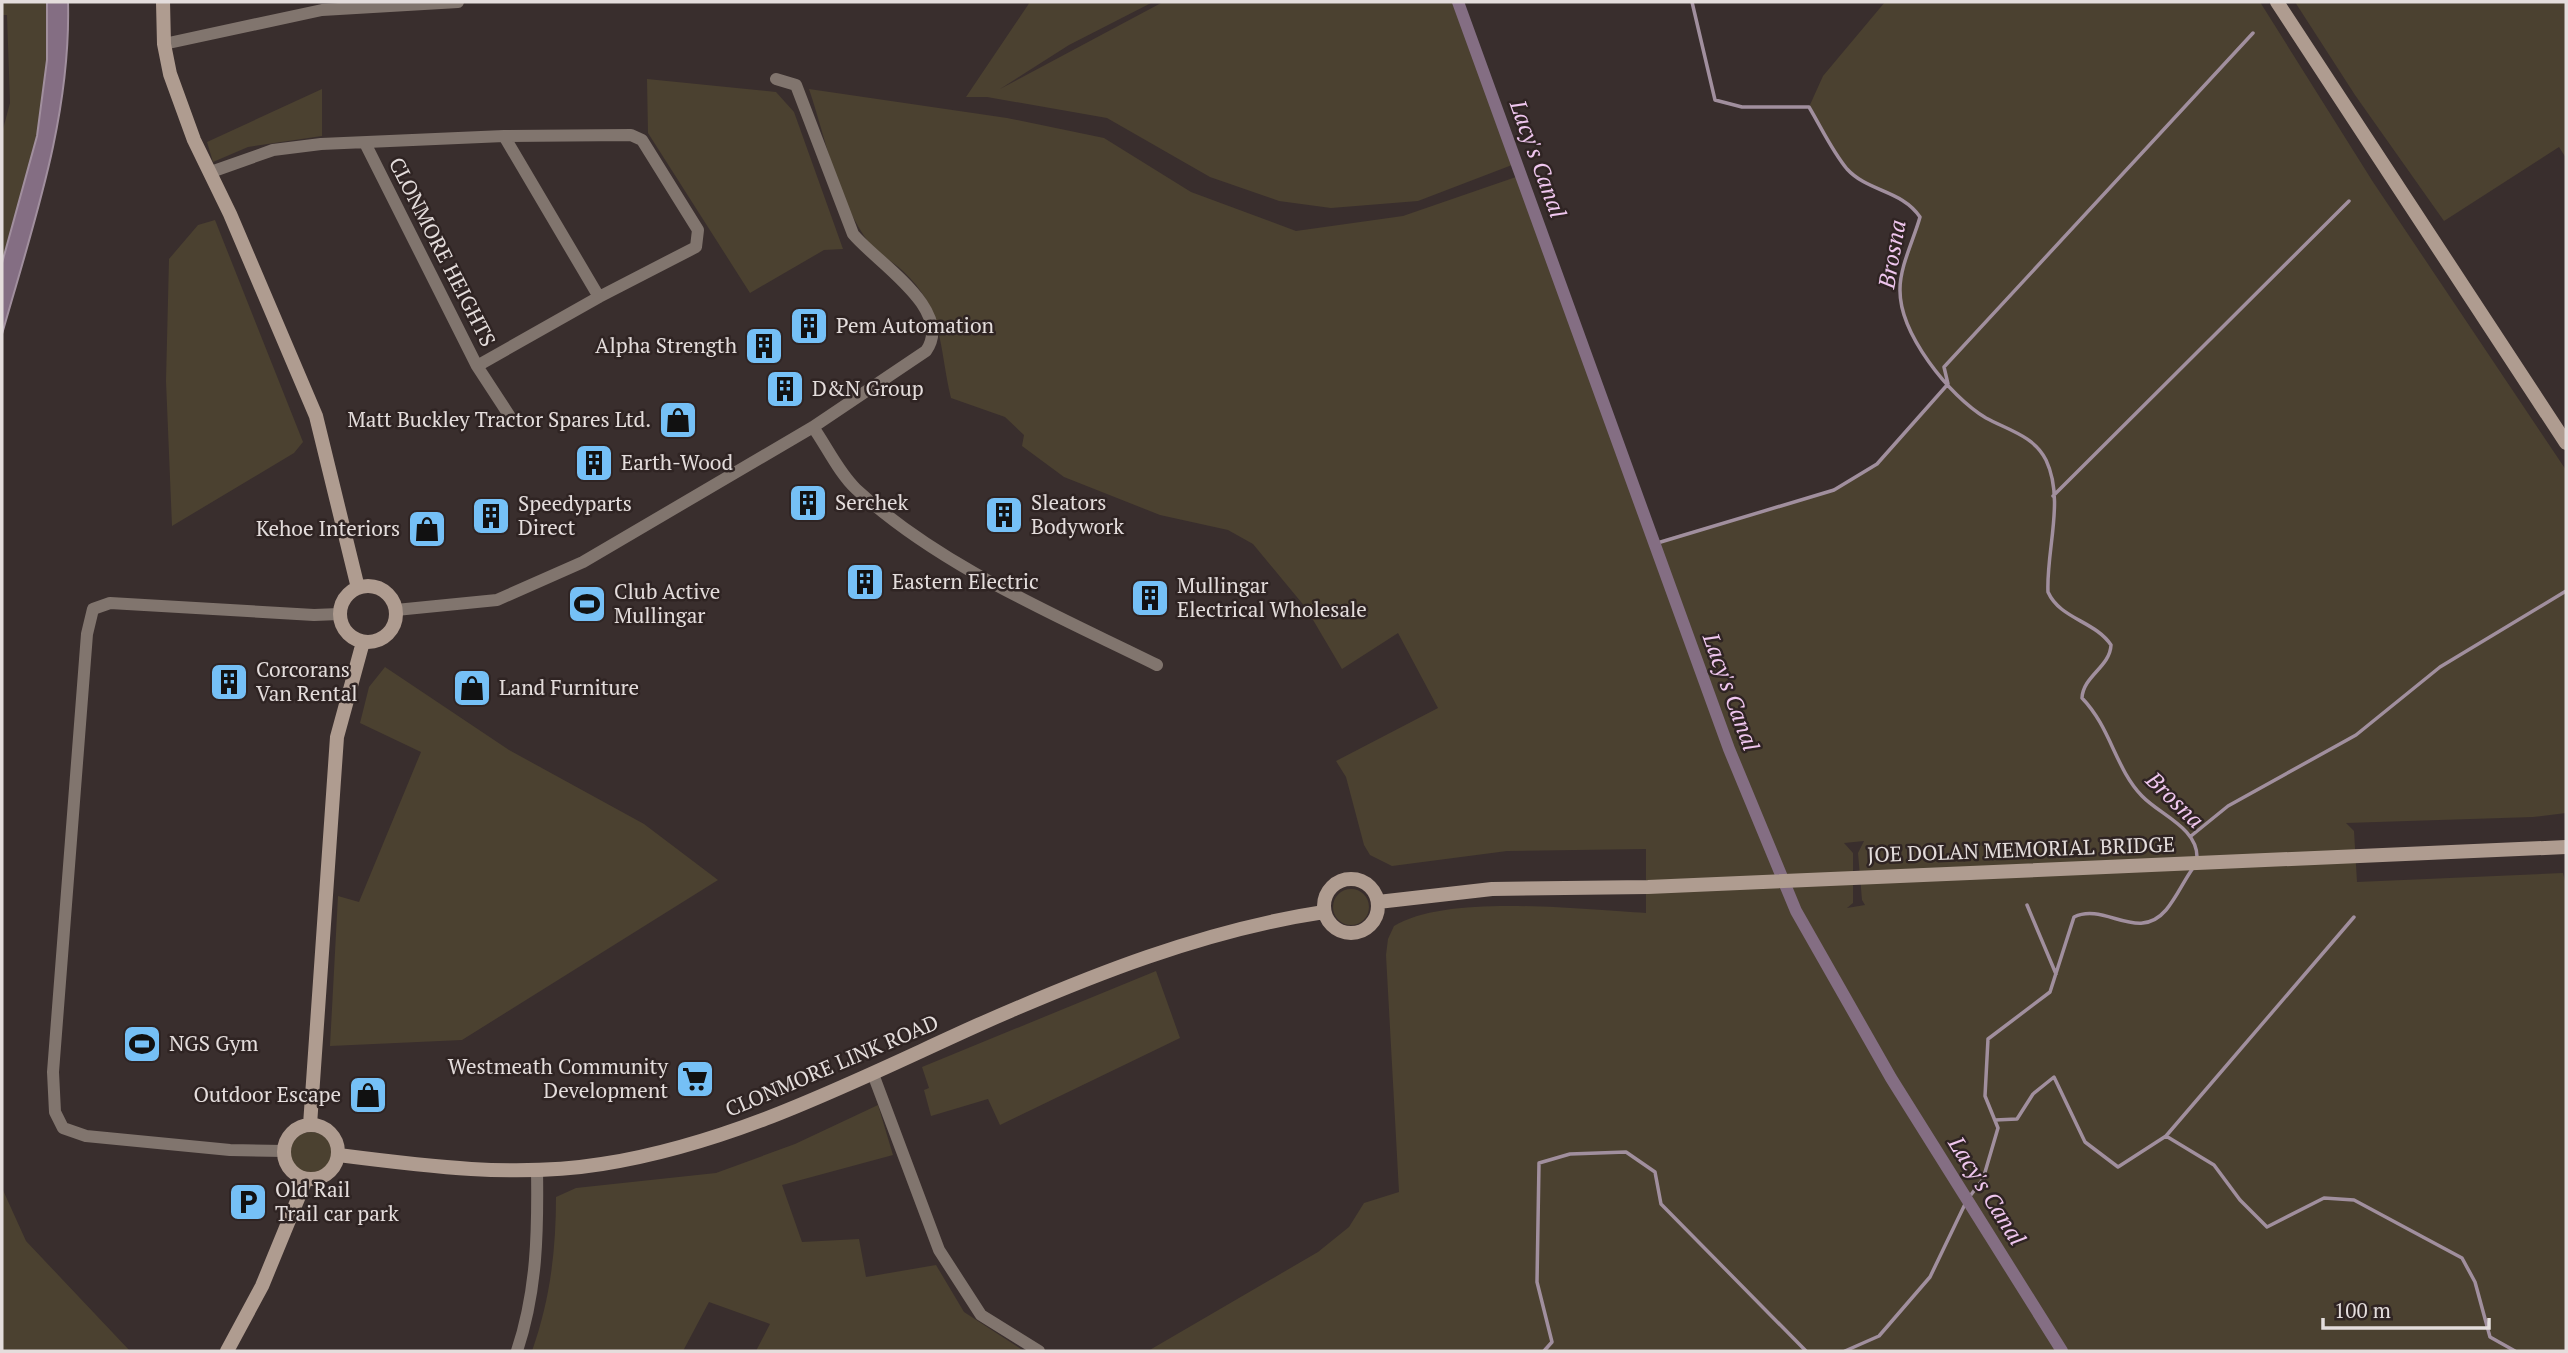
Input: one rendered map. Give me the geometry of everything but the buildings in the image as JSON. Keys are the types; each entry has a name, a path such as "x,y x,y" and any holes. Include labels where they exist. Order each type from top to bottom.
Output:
{"main road":[{"path":"163,2 164,44 180,105 316,416 358,588"},
{"path":"2277,2 2566,443"},
{"path":"375,587 382,590 396,610 396,619 388,635 380,640 363,642 344,629 340,614 345,598 358,588 375,587"},
{"path":"310,1125 337,737 363,642"},
{"name":"JOE DOLAN MEMORIAL BRIDGE","path":"1378,902 1492,890 1648,887 2566,847"},
{"path":"1345,880 1362,881 1370,887 1378,902 1371,924 1357,933 1340,931 1333,927 1324,912 1331,888 1345,880"},
{"name":"CLONMORE LINK ROAD","path":"338,1155 468,1168 537,1169 603,1164 733,1132 873,1074 981,1024 1171,948 1235,928 1324,912"},
{"path":"310,1125 319,1126 334,1138 338,1155 331,1171 315,1179 306,1179 292,1172 284,1151 295,1130 310,1125"},
{"path":"227,1351 262,1286 306,1179"}],"street":[{"path":"164,44 322,6 458,2"},
{"path":"396,610 497,600 583,562 813,428 926,351 932,342 932,324 921,300 868,252 853,234 796,85 776,79"},
{"name":"CLONMORE HEIGHTS","path":"211,172 274,150 365,142 504,136 631,135 642,140 698,230 696,247 599,297 477,366 365,142"},
{"path":"504,136 599,297"},
{"path":"477,366 509,415"},
{"path":"813,428 854,487 906,530 1017,595 1157,665"},
{"path":"284,1151 230,1150 86,1136 63,1128 55,1112 54,1072 88,634 93,609 110,603 314,615 340,614"},
{"path":"873,1074 939,1250 981,1315 1039,1351"},
{"path":"517,1351 528,1319 534,1280 538,1229 537,1169"}],"shaded area":[{"path":"2,2 47,2 46,66 37,136 2,263 2,133 10,103 7,15 2,15"},
{"path":"47,2 68,2 63,87 48,170 2,334 2,263 37,136 47,60"},
{"path":"1030,2 1153,2 1069,45 1000,89 1163,2 1455,2 1512,165 1418,201 1331,208 1279,201 1210,177 1107,118 987,97 966,97"},
{"path":"1885,2 2260,2 2373,182 2566,470 2566,813 2533,817 2346,823 2354,831 2357,882 2563,873 2566,885 2566,1351 1148,1351 1318,1252 1349,1227 1364,1203 1399,1192 1386,955 1388,939 1394,926 1418,916 1481,907 1552,907 1646,913 1646,849 1507,851 1392,866 1370,855 1364,845 1346,777 1336,761 1438,708 1398,633 1342,669 1306,608 1253,544 1228,530 1160,515 1064,477 1022,446 1024,435 1005,417 951,398 933,315 916,285 899,267 873,248 849,209 809,89 1007,118 1104,138 1191,192 1296,231 1403,216 1516,177 1654,542 1834,490 1877,464 1948,384 1921,352 1901,312 1900,285 1919,217 1904,201 1855,176 1836,154 1809,107 1823,76","holes":["1864,841 1858,853 1862,900 1865,905 1847,908 1853,903 1853,853 1844,843"]},
{"path":"2295,2 2566,2 2566,158 2559,147 2444,221 2355,95"},
{"path":"647,79 776,92 794,112 843,249 824,250 750,293 648,133"},
{"path":"322,89 322,136 248,147 213,162 207,142"},
{"path":"215,220 303,442 294,453 172,526 166,381 169,259 198,225"},
{"path":"385,667 509,750 644,824 718,880 462,1040 330,1046 338,896 359,902 421,752 360,723 369,687"},
{"path":"1351,889 1364,894 1369,907 1364,920 1351,925 1338,920 1333,907 1338,894"},
{"path":"1156,971 1180,1038 1000,1125 988,1099 931,1116 924,1090 929,1088 922,1067"},
{"path":"878,1105 893,1155 782,1185 802,1242 859,1239 866,1277 936,1265 964,1312 1024,1351 756,1351 770,1324 709,1302 683,1351 532,1351 551,1275 556,1197 576,1188 716,1173 795,1144"},
{"path":"311,1132 326,1138 332,1153 326,1168 311,1174 296,1168 290,1153 296,1138"},
{"path":"2,1188 26,1241 130,1351 2,1351"}],"waterway":[{"name":"Lacy's Canal","path":"1458,2 1729,749 1796,911 1891,1078 2062,1351"},
{"name":"Brosna","path":"1692,2 1715,100 1742,107 1809,107 1832,147 1855,177 1904,201 1920,217 1901,280 1902,306 1908,325 1929,362 1957,395 1986,418 2028,439 2046,460 2054,492 2048,592 2061,608 2096,630 2111,645 2110,653 2083,690 2082,698 2100,722 2133,785 2150,803 2185,830 2196,848 2197,858"},
{"path":"1654,544 1834,490 1877,464 1948,384 1944,367 2253,33"},
{"path":"2053,496 2349,201"},
{"path":"2191,836 2228,806 2356,735 2440,667 2566,591"},
{"name":"Brosna","path":"1845,1351 1879,1336 1930,1277 1967,1200 1983,1179 1998,1128 1985,1096 1988,1039 2050,992 2074,917 2098,914 2133,923 2155,919 2170,905 2193,868"},
{"path":"2027,905 2056,974"},
{"path":"2166,1136 2354,917"},
{"name":"Brosna","path":"1995,1120 2017,1119 2033,1094 2054,1077 2085,1142 2118,1167 2166,1136 2214,1165 2240,1200 2267,1227 2324,1198 2354,1200 2462,1258 2475,1282 2490,1337 2515,1351"},
{"path":"1544,1351 1552,1342 1537,1282 1539,1163 1570,1154 1626,1152 1655,1172 1661,1204 1806,1351"}],"place":[{"name":"Pem Automation","path":"809,326"},
{"name":"Alpha Strength","path":"764,346"},
{"name":"D&N Group","path":"785,389"},
{"name":"Matt Buckley Tractor Spares Ltd.","path":"678,420"},
{"name":"Earth-Wood","path":"594,463"},
{"name":"Serchek","path":"808,503"},
{"name":"Sleators Bodywork","path":"1004,515"},
{"name":"Speedyparts Direct","path":"491,516"},
{"name":"Kehoe Interiors","path":"427,529"},
{"name":"Eastern Electric","path":"865,582"},
{"name":"Mullingar Electrical Wholesale","path":"1150,598"},
{"name":"Club Active Mullingar","path":"587,604"},
{"name":"Corcorans Van Rental","path":"229,682"},
{"name":"Land Furniture","path":"472,688"},
{"name":"NGS Gym","path":"142,1044"},
{"name":"Westmeath Community Development","path":"695,1079"},
{"name":"Outdoor Escape","path":"368,1095"},
{"name":"Old Rail Trail car park","path":"248,1202"}]}
